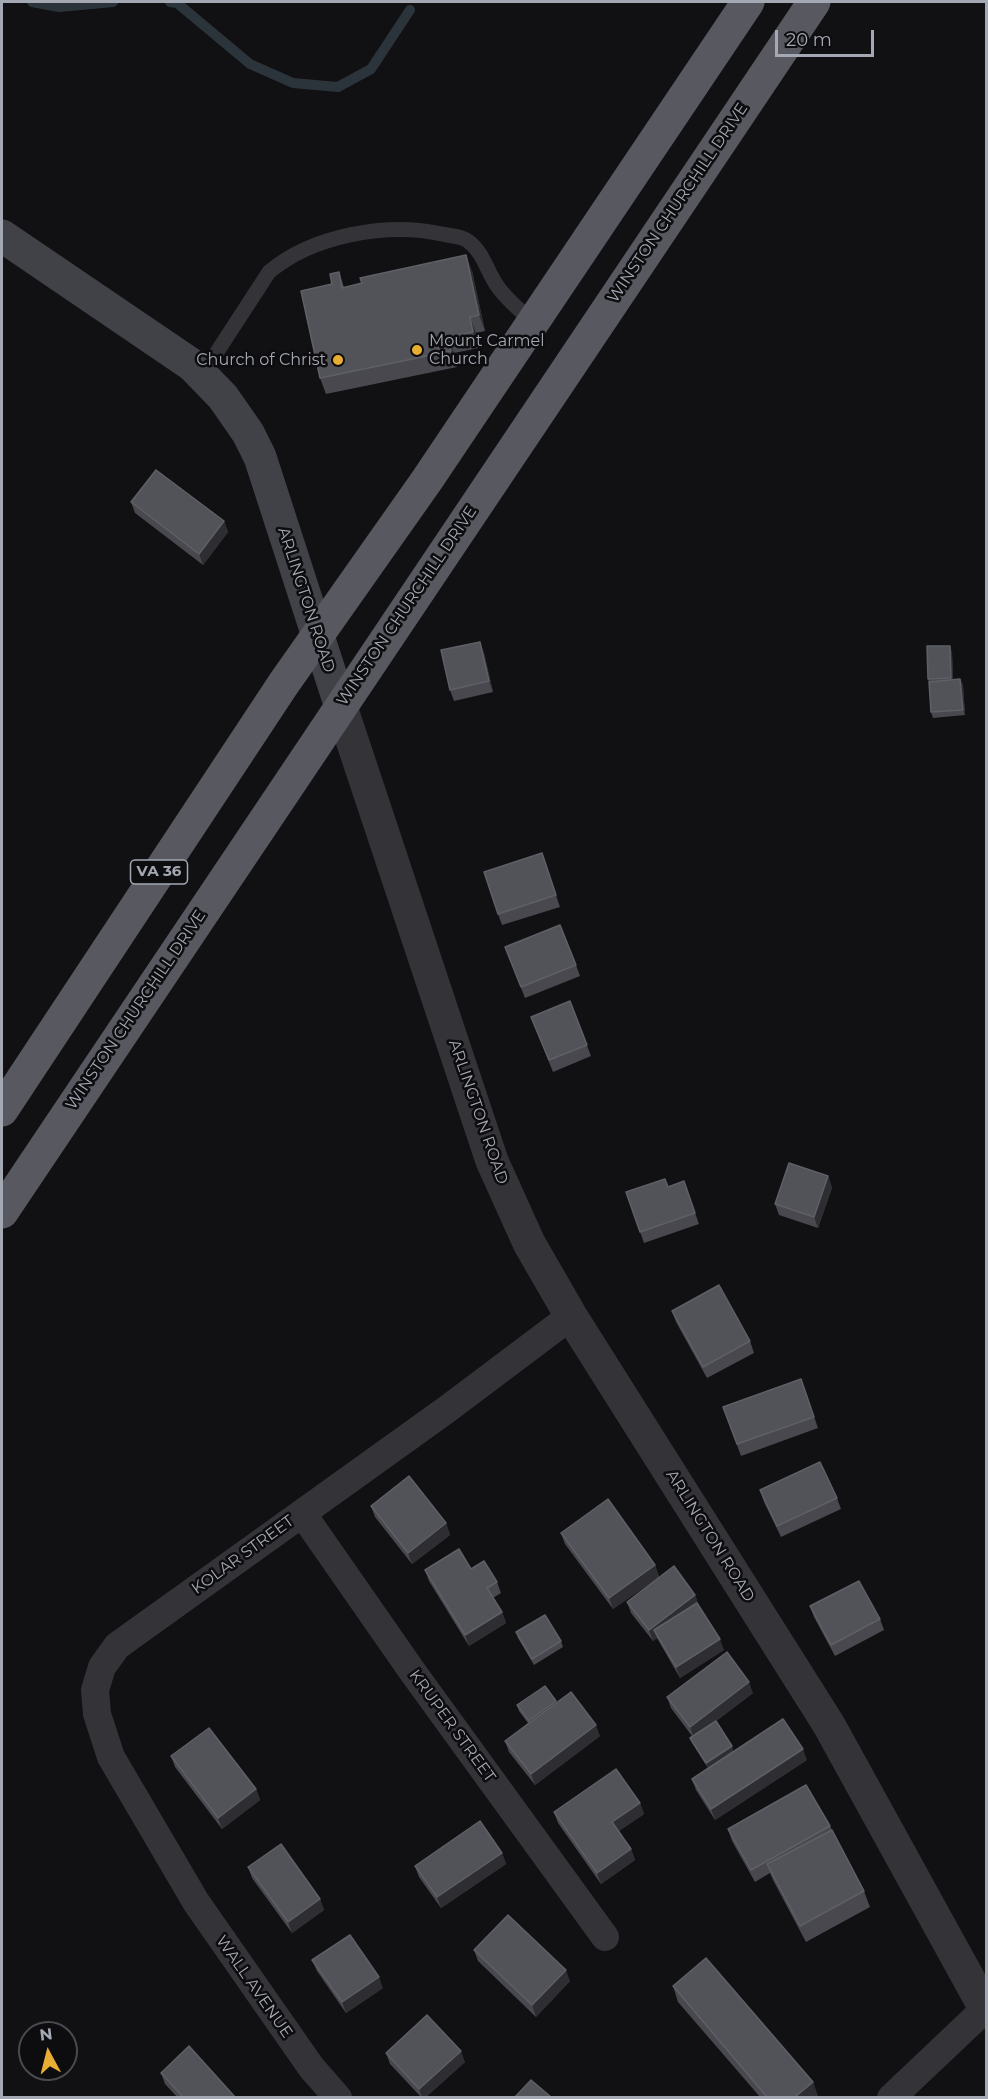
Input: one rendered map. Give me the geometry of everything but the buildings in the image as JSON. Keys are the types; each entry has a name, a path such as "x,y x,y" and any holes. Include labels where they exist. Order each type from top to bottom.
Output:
{"highway":[{"path":"318,635 427,480 748,2"},
{"name":"WINSTON CHURCHILL DRIVE","path":"2,1212 340,704 814,2"},
{"name":"VA 36","path":"2,1110 318,635"}],"main road":[{"name":"ARLINGTON ROAD","path":"2,236 192,365 223,396 248,433 260,458 340,704"}],"street":[{"name":"ARLINGTON ROAD","path":"340,704 492,1161 529,1243 571,1316 829,1725 986,2009"},
{"name":"KOLAR STREET","path":"177,1871 111,1757 97,1714 95,1690 102,1666 117,1647 446,1410 571,1316"},
{"name":"KRUPER STREET","path":"302,1513 412,1671 605,1936"},
{"name":"WALL AVENUE","path":"177,1871 195,1902 310,2067 338,2097"},
{"path":"891,2097 986,2009"}],"lane":[{"path":"202,375 269,272 282,261 330,240 377,231 425,230 467,239 481,255 496,285 533,322"}],"waterway":[{"path":"32,2 59,7 113,2"},
{"path":"170,2 177,3 250,64 293,83 338,87 371,69 410,10"}],"place":[{"name":"Mount Carmel Church","path":"417,350"},
{"name":"Church of Christ","path":"338,360"}]}
